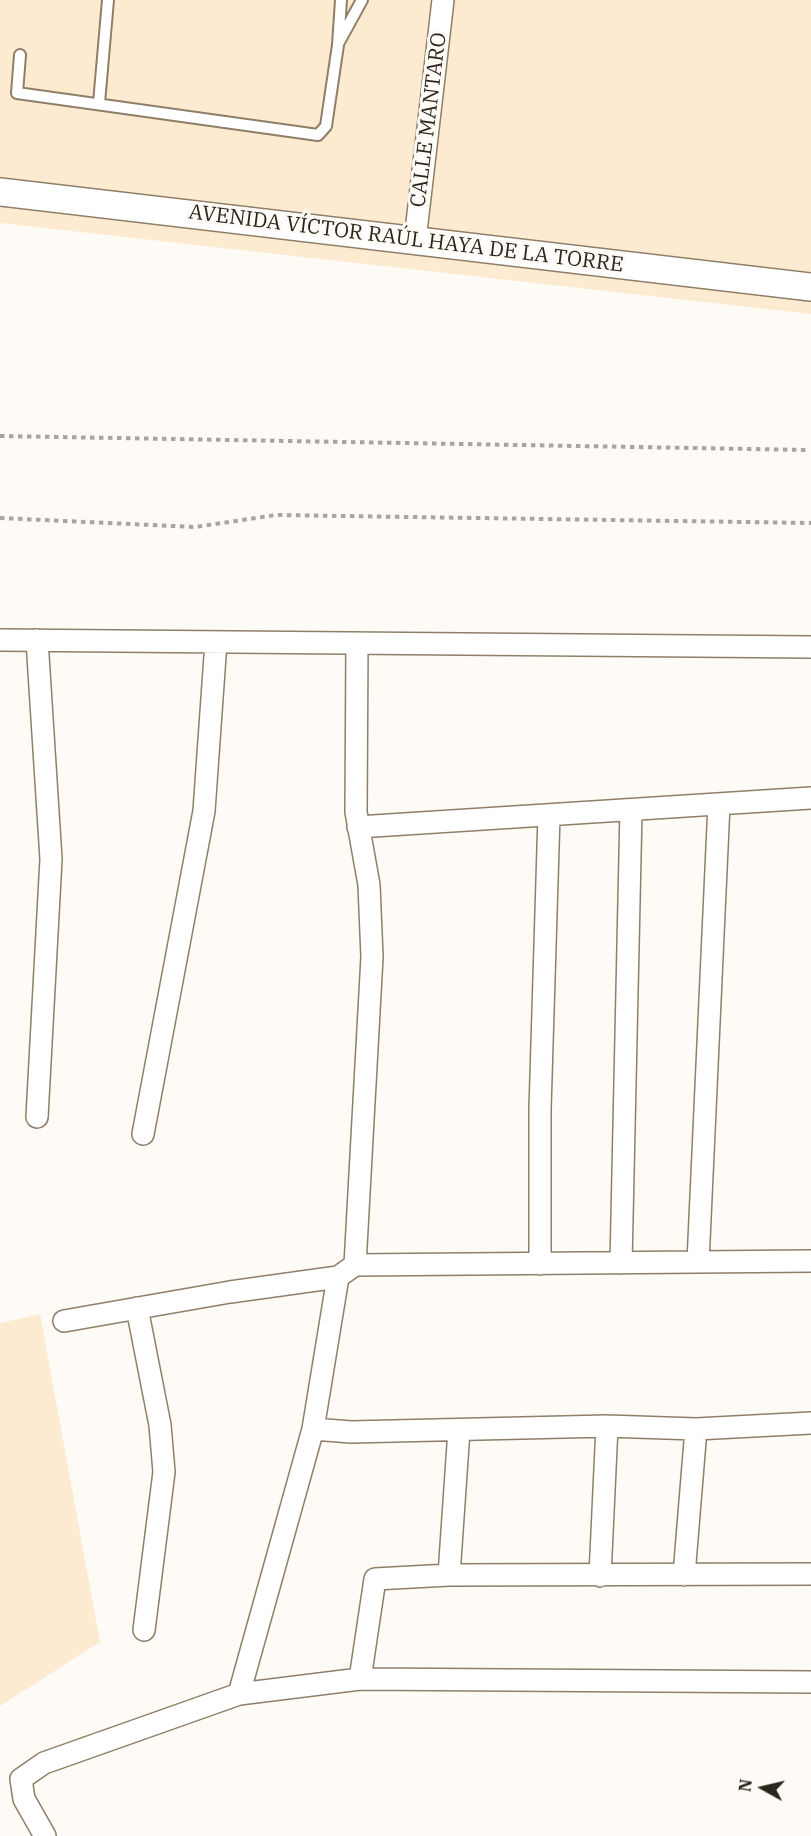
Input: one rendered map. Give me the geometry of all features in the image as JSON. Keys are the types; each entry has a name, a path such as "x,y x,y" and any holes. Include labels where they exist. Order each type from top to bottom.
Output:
{"street":[{"name":"CALLE MANTARO","path":"415,240 442,0"},
{"name":"AVENIDA VÍCTOR RAÚL HAYA DE LA TORRE","path":"0,192 811,287"},
{"path":"0,640 811,646"},
{"path":"37,640 51,860 37,1117"},
{"path":"144,1134 204,811 216,642"},
{"path":"239,1694 314,1429 346,1271 372,957 369,885 356,812 357,643"},
{"path":"358,827 811,798"},
{"path":"698,1262 719,804"},
{"path":"621,1263 631,810"},
{"path":"540,1264 540,1109 549,815"},
{"path":"64,1321 346,1271 540,1264 811,1261"},
{"path":"137,1308 160,1425 164,1472 144,1630"},
{"path":"314,1429 351,1432 607,1426 696,1429 811,1423"},
{"path":"600,1576 607,1426"},
{"path":"684,1575 696,1429"},
{"path":"449,1575 459,1430"},
{"path":"360,1678 375,1579 449,1575 811,1574"},
{"path":"45,1836 24,1799 21,1779 45,1763 239,1694 360,1678 811,1682"}],"lane":[{"path":"99,103 108,0"},
{"path":"20,55 17,93 318,135 327,126 338,45 341,0"},
{"path":"338,45 362,0"}],"path":[{"path":"0,436 808,450"},
{"path":"0,518 195,526 276,515 811,524"}],"shaded area":[{"path":"0,0 811,0 811,314 0,223"},
{"path":"40,1314 100,1642 0,1706 0,1323"}]}
